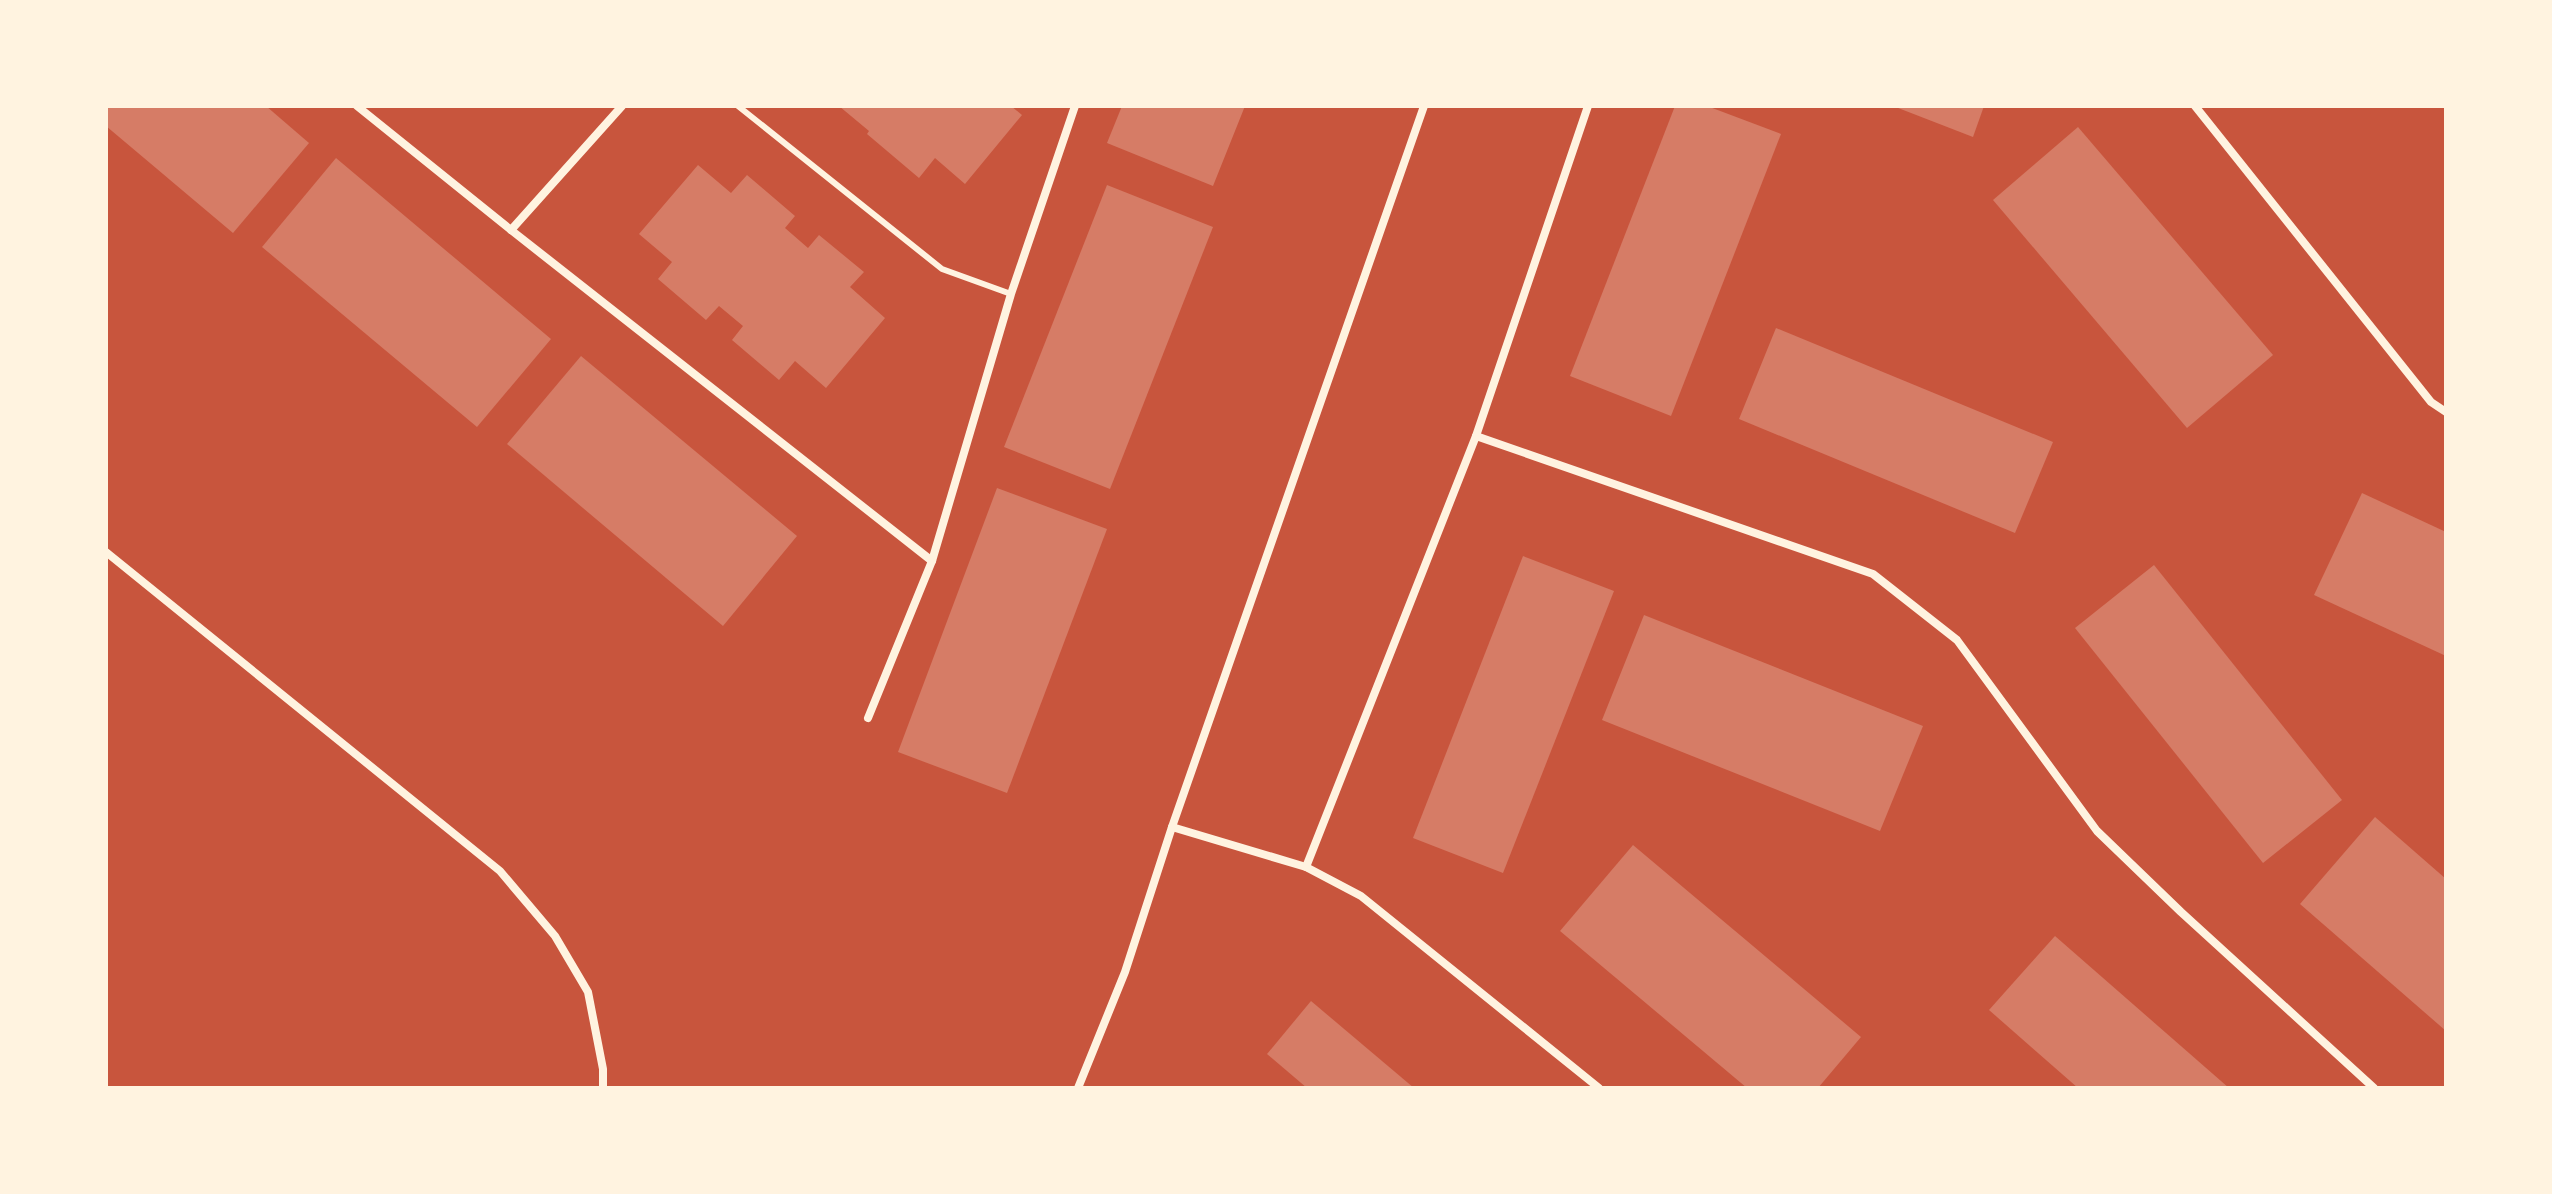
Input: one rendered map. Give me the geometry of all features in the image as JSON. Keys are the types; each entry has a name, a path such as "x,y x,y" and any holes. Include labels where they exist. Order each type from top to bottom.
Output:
{"street":[{"path":"357,106 932,561"},
{"path":"511,230 622,106"},
{"path":"868,718 932,561 1011,294 1075,106"},
{"path":"1078,1088 1125,972 1172,827 1424,106"},
{"path":"1306,867 1476,436 1588,106"},
{"path":"2195,106 2431,402 2446,412"},
{"path":"1476,436 1873,574 1957,640 2097,831 2374,1088"},
{"path":"106,552 500,871 555,936 588,992 603,1069 603,1088"},
{"path":"1172,827 1306,867 1361,896 1599,1088"}],"lane":[{"path":"738,106 942,269 1011,294"}],"building":[{"path":"106,106 266,106 309,143 233,233 106,126"},
{"path":"839,106 1011,106 1022,115 965,184 935,158 919,178"},
{"path":"1122,106 1245,106 1213,186 1107,143"},
{"path":"1675,106 1707,106 1781,134 1671,416 1570,376"},
{"path":"1893,106 1984,106 1973,137"},
{"path":"2078,127 2273,355 2187,428 1993,200"},
{"path":"336,158 551,339 477,427 262,247"},
{"path":"698,165 731,193 747,175 795,216 785,228 808,248 819,235 864,272 850,287 885,318 826,388 795,361 779,380 732,340 743,326 719,306 706,320 658,279 672,262 639,234"},
{"path":"1107,185 1213,227 1110,489 1004,447"},
{"path":"1776,328 2053,442 2015,533 1739,419"},
{"path":"581,356 797,536 723,626 507,444"},
{"path":"997,488 1107,529 1007,793 898,752"},
{"path":"2362,493 2446,532 2446,656 2314,595"},
{"path":"1523,556 1614,591 1503,873 1413,838"},
{"path":"2154,565 2342,800 2263,863 2075,628"},
{"path":"1644,615 1923,726 1880,831 1602,720"},
{"path":"2375,817 2446,879 2446,1031 2300,904"},
{"path":"1633,845 1861,1037 1818,1088 1747,1088 1560,931"},
{"path":"2055,936 2229,1088 2078,1088 1989,1010"},
{"path":"1311,1001 1414,1088 1307,1088 1267,1054"}]}
